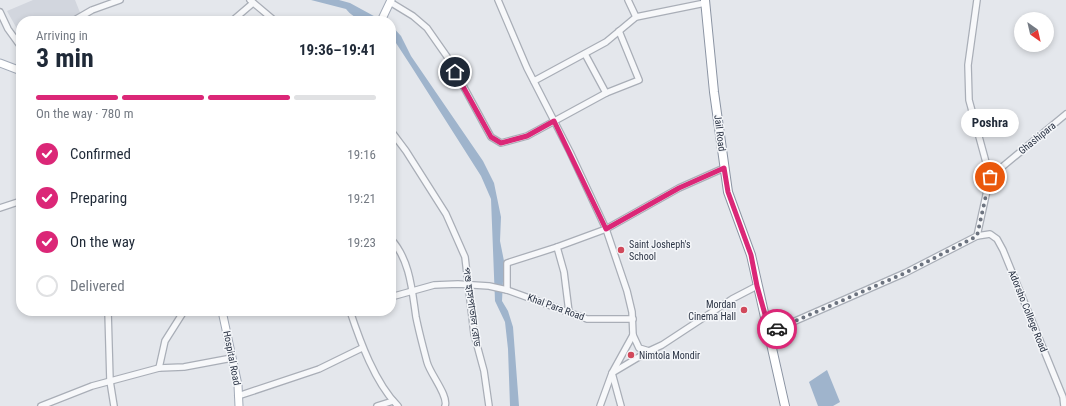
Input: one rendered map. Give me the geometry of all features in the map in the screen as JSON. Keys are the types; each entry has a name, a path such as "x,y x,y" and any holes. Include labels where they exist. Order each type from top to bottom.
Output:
{"highway":[{"name":"Jail Road","path":"705,2 728,192 751,255 757,286 770,332 785,406"}],"main road":[{"path":"384,16 390,1"},
{"path":"0,63 16,69"},
{"name":"Hospital Road","path":"223,316 238,385 239,406"}],"street":[{"path":"82,16 92,10 120,0"},
{"path":"498,0 534,81 606,229 627,291 633,319 633,335 639,348 649,351"},
{"path":"628,0 636,17"},
{"path":"770,332 905,273 977,236 990,177 969,100 968,65 977,0"},
{"path":"237,16 252,1 269,16"},
{"path":"390,1 413,16 427,28 448,58 491,137 501,143 527,136 606,93 640,79 619,31"},
{"path":"534,81 606,42 636,17 705,2"},
{"path":"0,12 8,29 16,39"},
{"path":"585,54 606,93"},
{"name":"Ghashipara","path":"990,177 1066,114"},
{"name":"পশু হাসপাতাল রোড","path":"396,138 446,214 465,257 474,334 484,371 489,406"},
{"path":"506,289 507,263 606,229 679,188 724,168"},
{"path":"0,208 16,202"},
{"name":"Adorsho College Road","path":"977,236 990,234 997,239 1003,250 1064,404"},
{"path":"396,245 404,260 430,371 444,394 447,402 445,406"},
{"path":"557,247 564,272 569,312"},
{"name":"Khal Para Road","path":"396,296 434,285 468,284 489,286 506,289 586,319 633,319"},
{"path":"612,373 662,345 732,299 757,286"},
{"path":"108,316 110,381 114,406"},
{"path":"159,368 165,341 181,316"},
{"path":"352,316 362,348 393,401 398,406"},
{"path":"600,406 612,373 633,335"},
{"path":"238,396 319,369 362,348"},
{"path":"41,406 92,386 159,368 184,367 232,358"},
{"path":"612,373 621,406"},
{"path":"377,406 393,401"}],"shaded area":[{"path":"33,0 75,0 81,15 16,16 16,27 7,11"}],"water":[{"path":"311,0 339,0 350,3 374,16 354,16 346,9"},
{"path":"396,30 401,36 411,56 483,161 494,183 501,217 500,241 504,261 502,301 508,311 513,327 519,406 510,406 508,349 505,322 495,301 491,199 481,176 396,43"},
{"path":"827,370 840,402 833,406 818,406 809,382"}],"way so far":[{"path":"777,329 905,273 977,236 990,177"}],"place":[{"name":"Poshra","path":"990,177"},
{"name":"Saint Josheph's School","path":"621,250"},
{"name":"Mordan Cinema Hall","path":"744,310"},
{"name":"Nimtola Mondir","path":"631,355"}],"route":[{"path":"455,72 491,137 501,143 527,136 554,121 606,229 679,188 724,168 728,192 751,255 757,286 770,332 777,329"}]}
